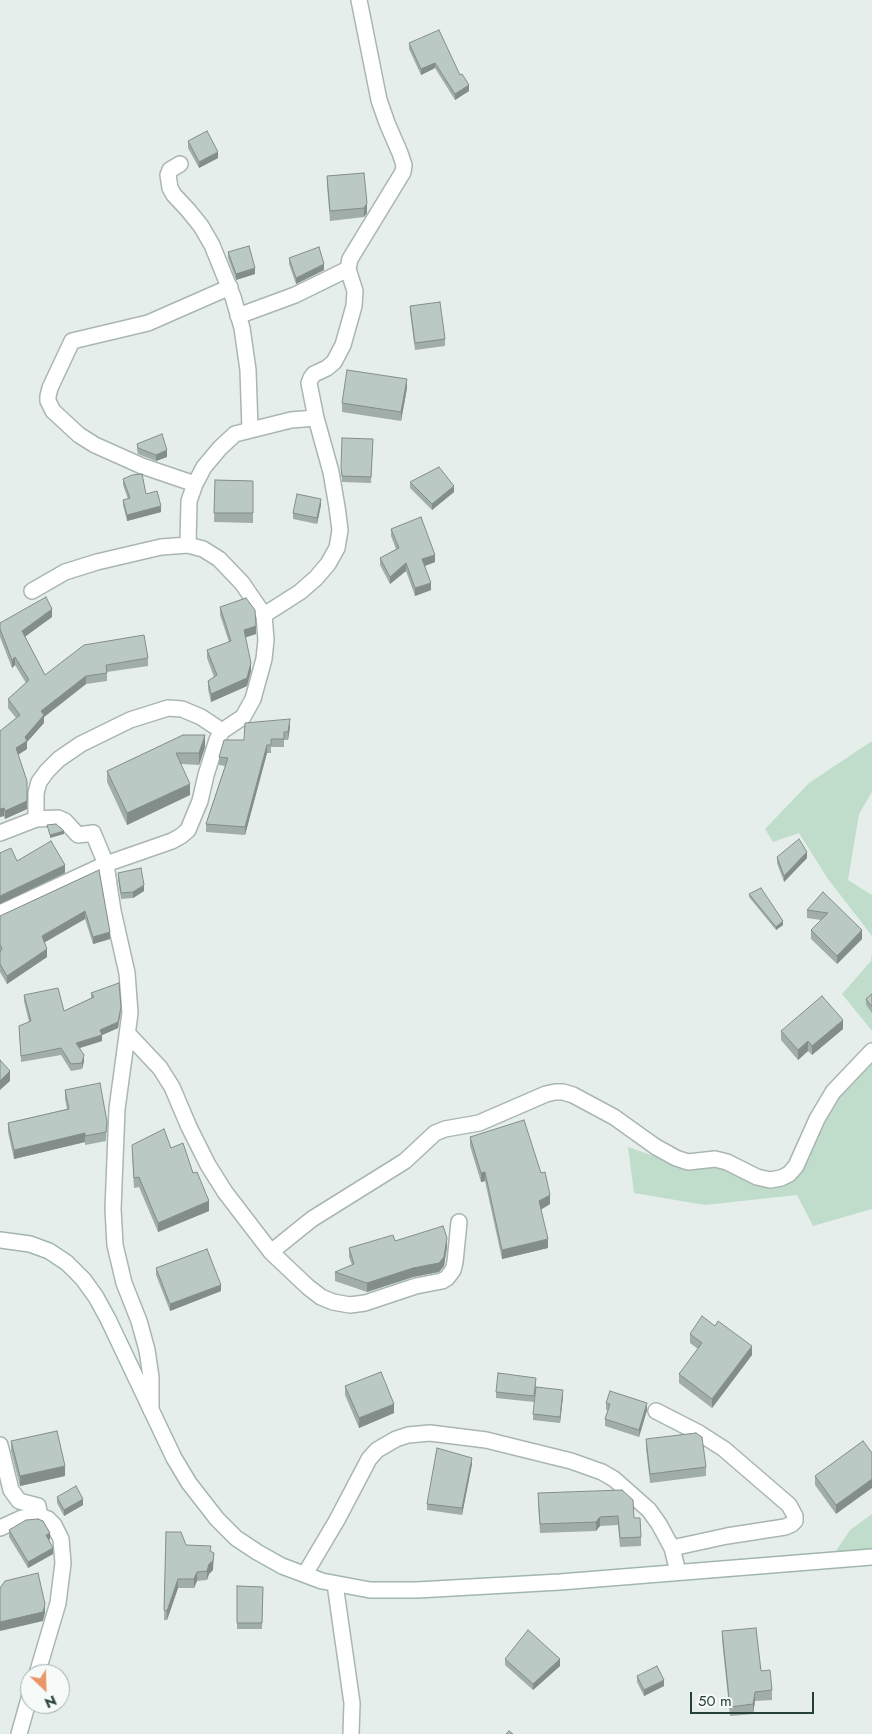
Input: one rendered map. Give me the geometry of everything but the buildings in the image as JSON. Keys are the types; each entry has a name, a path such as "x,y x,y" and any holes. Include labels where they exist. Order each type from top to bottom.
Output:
{"street":[{"path":"264,616 300,592 316,578 328,564 337,548 340,530 337,507 309,383 314,374 334,362 343,345 354,306 355,291 348,269 350,259 403,172 404,165 400,152 379,100 359,0"},
{"path":"180,164 170,170 168,175 170,188 201,226 212,245 230,287 238,316 247,360 250,430"},
{"path":"238,316 295,295 348,269"},
{"path":"195,484 142,466 94,445 79,435 52,411 48,396 72,341 148,322 230,287"},
{"path":"188,545 189,501 204,466 220,448 235,434 291,420 316,418"},
{"path":"0,913 106,864 172,841 182,836 188,830 200,801 217,740 222,732 243,717 253,698 264,658 266,640 264,616 242,583 219,559 203,549 188,545 161,547 96,562 65,572 32,591"},
{"path":"36,819 36,793 39,782 47,771 81,744 130,720 168,708 182,709 201,716 222,732"},
{"path":"0,833 36,819 63,819 78,835 93,833 106,864 113,911 123,951 129,988 130,1013 117,1109 113,1209 115,1245 124,1283 139,1322 147,1350 151,1378 151,1410"},
{"path":"128,1034 160,1068 172,1087 208,1165 225,1192 271,1252 321,1297 333,1302 350,1305 365,1303 411,1288 442,1281 453,1270 459,1222"},
{"path":"271,1252 312,1219 405,1161 435,1133 445,1129 479,1123 546,1094 555,1092 563,1092 614,1117 656,1147 676,1158 688,1162 715,1159 726,1162 757,1177 770,1180 781,1178 790,1174 796,1166 817,1119 834,1092 872,1051"},
{"path":"0,1240 30,1244 49,1251 68,1263 83,1279 108,1319 174,1458 189,1483 217,1520 236,1538 282,1566 304,1574 335,1584 370,1590 417,1590 872,1557"},
{"path":"656,1411 699,1433 724,1449 782,1498 789,1505 795,1516 795,1521 792,1524 784,1527 727,1536 672,1548"},
{"path":"304,1574 337,1520 369,1460 377,1450 388,1443 408,1435 419,1434 440,1434 486,1440 571,1461 602,1472 614,1479 649,1510 672,1548 678,1572"},
{"path":"0,1445 11,1490 19,1501 38,1506 40,1516"},
{"path":"0,1528 22,1518 40,1516 48,1519 58,1532 62,1552 58,1604 40,1664"},
{"path":"335,1584 352,1704 351,1734"},
{"path":"19,1734 25,1714"}],"green space":[{"path":"872,741 872,792 859,814 848,880 872,895 872,936 828,879 799,833 773,842 765,829 809,783"},
{"path":"872,952 872,1031 842,994 871,961"},
{"path":"872,1057 872,1209 813,1226 797,1195 705,1205 634,1193 628,1147 680,1165 735,1169 779,1182 835,1093"},
{"path":"872,1514 872,1553 832,1557 850,1530"}]}
